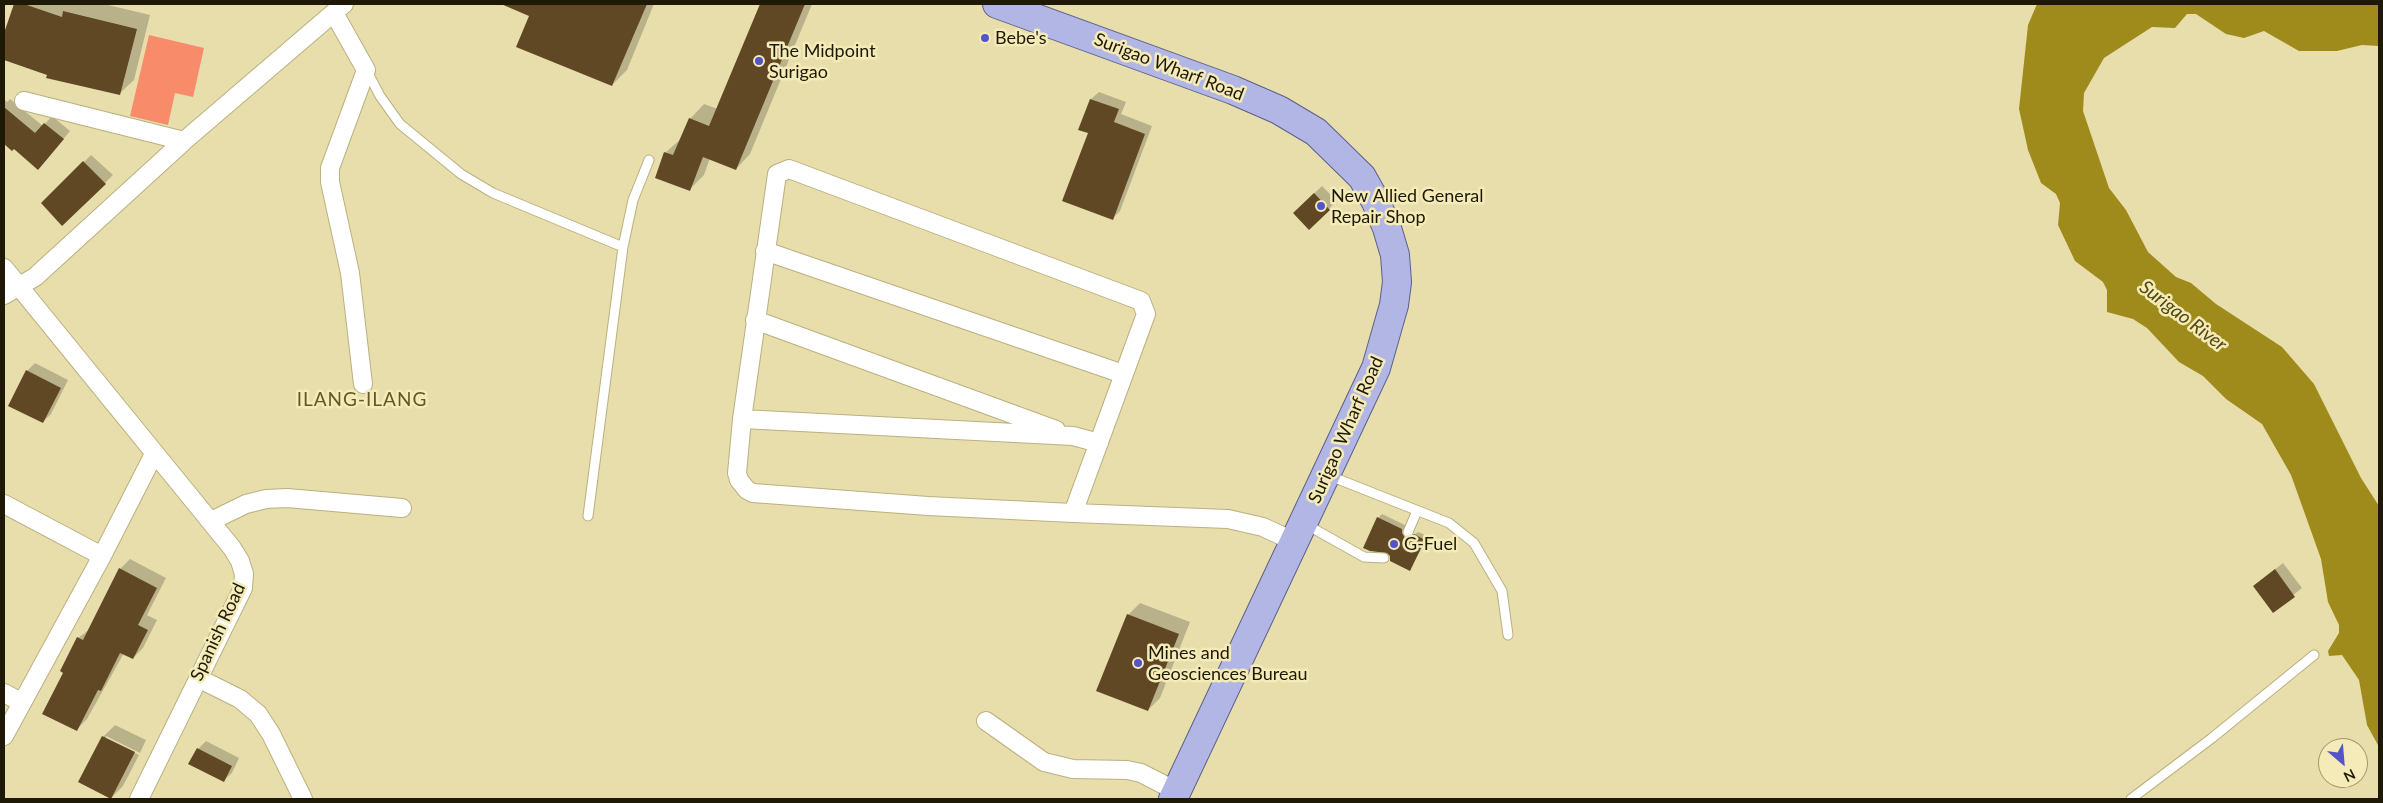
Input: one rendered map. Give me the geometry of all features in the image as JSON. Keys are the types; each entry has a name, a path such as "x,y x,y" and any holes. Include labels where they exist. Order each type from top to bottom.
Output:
{"main road":[{"name":"Surigao Wharf Road","path":"996,4 1128,50 1279,110 1316,132 1362,177 1376,202 1387,228 1395,255 1397,282 1387,336 1376,368 1175,795"}],"street":[{"path":"4,295 20,287 51,264 184,141 339,8 366,70 330,168 330,182 350,273 363,384"},
{"path":"24,101 184,141"},
{"path":"1073,513 1146,314 1144,305 1138,298 790,170 781,171 775,178 742,419 737,473 742,486 753,493 928,506 1073,513 1228,519 1263,527 1300,532"},
{"path":"765,251 1123,374"},
{"name":"Spanish Road","path":"4,268 154,454 211,520 240,561 244,574 243,588 139,799"},
{"path":"755,320 1073,436 1099,443"},
{"path":"742,419 1073,436"},
{"path":"4,736 102,556 154,454"},
{"path":"211,520 246,504 287,498 402,508"},
{"path":"4,504 102,556"},
{"path":"198,678 240,699 258,714 271,734 303,799"},
{"path":"4,693 21,702"},
{"path":"986,721 1051,765 1073,769 1127,770 1152,777 1175,795"}],"lane":[{"path":"366,70 380,96 400,124 461,174 493,192 623,247"},
{"path":"588,516 623,247 632,200 649,160"},
{"path":"1327,475 1449,524 1474,544 1502,591 1508,635"},
{"path":"1408,532 1417,511"},
{"path":"1300,532 1364,557 1384,558"},
{"path":"2131,799 2212,738 2314,655"}],"shaded area":[{"path":"149,35 204,48 193,97 175,93 168,125 130,116"}],"water":[{"name":"Surigao River","path":"2037,4 2379,4 2379,46 2362,45 2337,51 2299,51 2264,31 2244,38 2226,34 2196,14 2187,14 2175,28 2152,27 2104,58 2084,93 2083,111 2109,188 2126,210 2148,252 2176,277 2191,283 2216,304 2282,347 2314,384 2361,478 2379,506 2379,747 2367,725 2359,680 2342,655 2329,656 2328,651 2339,633 2339,625 2328,602 2321,559 2291,475 2262,424 2226,399 2203,376 2179,362 2147,328 2133,319 2107,312 2107,290 2103,282 2075,261 2058,225 2060,203 2056,194 2041,183 2028,150 2019,109 2028,25"}],"building":[{"path":"14,4 24,4 62,17 63,11 137,29 120,95 46,78 47,75 4,60 4,33"},
{"path":"501,4 647,4 612,86 516,47 529,16"},
{"name":"The Midpoint Surigao","path":"760,4 805,4 736,170 703,157 690,191 655,178 664,152 673,155 689,118 709,126"},
{"path":"1090,99 1119,109 1114,122 1145,134 1113,220 1062,201 1088,133 1078,130"},
{"path":"4,107 35,133 44,123 64,139 38,170 14,149 12,151 4,144"},
{"path":"83,161 106,184 62,226 41,203"},
{"path":"1314,193 1330,210 1309,230 1293,213"},
{"path":"26,370 61,388 43,423 8,406"},
{"name":"G-Fuel","path":"1377,517 1402,529 1405,538 1409,538 1414,534 1425,540 1410,571 1390,561 1390,556 1387,553 1370,551 1363,548"},
{"path":"119,568 157,588 138,625 148,630 133,659 120,653 101,691 98,690 77,731 42,714 63,673 60,671 77,637 83,640"},
{"path":"2275,569 2295,597 2273,613 2253,586"},
{"name":"Mines and Geosciences Bureau","path":"1127,614 1179,634 1148,711 1096,691"},
{"path":"102,736 135,752 111,799 78,782"},
{"path":"197,748 232,766 224,782 188,764"}],"place":[{"name":"Bebe's","path":"985,38"},
{"name":"The Midpoint Surigao","path":"759,61"},
{"name":"New Allied General Repair Shop","path":"1321,206"},
{"name":"G-Fuel","path":"1394,544"},
{"name":"Mines and Geosciences Bureau","path":"1138,663"}],"district":[{"name":"ILANG-ILANG","path":"362,400"}]}
